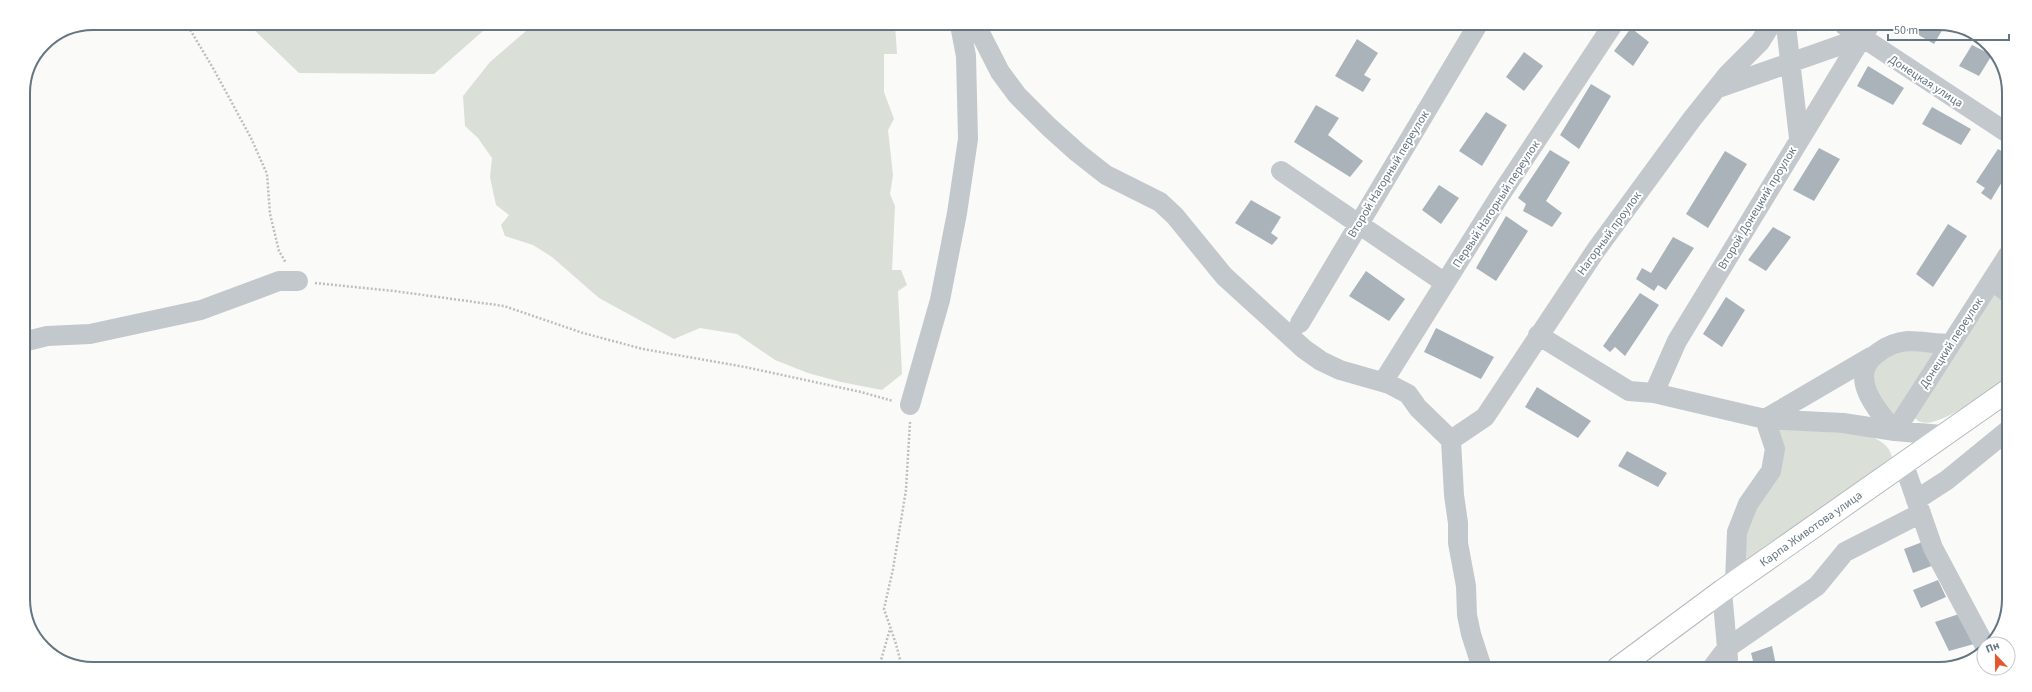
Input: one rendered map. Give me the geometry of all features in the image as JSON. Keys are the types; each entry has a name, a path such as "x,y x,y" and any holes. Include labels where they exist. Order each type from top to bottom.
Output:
{"main road":[{"name":"Карпа Животова улица","path":"1626,662 1729,587 1904,465 1942,435 2002,394"}],"street":[{"path":"910,405 940,300 958,213 968,139 966,56 961,30"},
{"path":"979,30 1000,72 1017,94 1049,127 1078,153 1106,174 1160,202 1175,216 1224,276 1304,349 1321,361 1340,370 1383,382 1408,394 1418,408 1451,440 1454,495 1458,523 1458,542 1466,586 1467,615 1471,634 1480,662"},
{"name":"Второй Нагорный переулок","path":"1300,322 1475,30"},
{"name":"Первый Нагорный переулок","path":"1383,382 1445,283 1609,30"},
{"name":"Нагорный проулок","path":"1451,440 1484,417 1596,250 1716,88 1760,42 1768,30"},
{"path":"1786,30 1799,138"},
{"path":"1716,88 1790,62 1865,32"},
{"name":"Донецкая улица","path":"1865,32 2002,130"},
{"name":"Второй Донецкий проулок","path":"1654,393 1677,341 1799,138 1865,32"},
{"path":"1757,74 1780,82 1794,95"},
{"path":"1281,171 1445,283"},
{"path":"30,340 47,336 90,334 201,310 279,281 298,281"},
{"name":"Донецкий переулок","path":"1895,431 1950,344 2000,286"},
{"path":"1538,335 1629,391 1654,393 1765,419 1843,423 1895,431 1942,435"},
{"path":"1765,419 1888,346 1907,341 1950,344"},
{"path":"1871,357 1865,371 1865,390 1877,411 1895,431"},
{"path":"1728,662 1729,587 1737,532 1748,504 1771,470 1775,449 1765,419"},
{"path":"1716,662 1727,648 1817,586 1845,552 1919,506 1947,480 2002,435"},
{"path":"1904,465 1933,548 1980,636"}],"path":[{"path":"190,30 213,68 251,138 267,174 270,214 278,251 298,281 402,292 504,306 583,333 643,349 752,369 861,392 910,405 906,490 893,569 884,609 901,662"},
{"path":"881,662 891,628"}],"shaded area":[{"path":"254,30 484,30 434,74 299,73"},
{"path":"527,30 895,30 897,54 884,54 884,92 894,119 888,130 893,175 890,194 895,206 892,270 901,270 907,285 898,291 902,374 882,390 841,382 808,373 775,360 737,334 700,328 674,339 599,298 552,257 533,245 505,236 501,225 509,215 496,205 490,177 492,158 478,138 465,126 463,96 490,62"},
{"path":"1994,287 2002,294 2002,382 1978,399 1940,420 1929,423 1921,422 1915,418 1912,411"},
{"path":"1899,347 1939,349 1893,420 1882,410 1871,369"},
{"path":"1777,428 1867,435 1886,446 1892,457 1741,566 1741,546"}],"building":[{"path":"1630,30 1634,30 1649,42 1633,66 1614,51"},
{"path":"1910,30 1942,30 1934,44"},
{"path":"1357,39 1378,53 1364,75 1371,79 1363,92 1335,76"},
{"path":"1972,45 1986,52 1991,57 1979,76 1959,66"},
{"path":"1524,52 1543,66 1524,91 1506,77"},
{"path":"1868,66 1904,88 1893,105 1857,86"},
{"path":"1591,84 1611,96 1579,149 1560,135"},
{"path":"1316,105 1339,118 1328,135 1363,161 1350,177 1294,142"},
{"path":"1932,107 1971,129 1961,145 1922,124"},
{"path":"1486,112 1507,125 1482,166 1459,151"},
{"path":"1819,148 1840,159 1814,201 1793,190"},
{"path":"1998,149 2002,151 2002,182 1991,200 1981,193 1985,188 1976,182"},
{"path":"1550,150 1570,162 1546,201 1562,213 1552,227 1523,211 1526,204 1518,198"},
{"path":"1725,151 1747,164 1708,228 1686,214"},
{"path":"1439,185 1459,198 1441,224 1422,210"},
{"path":"1251,200 1281,217 1271,233 1278,238 1272,245 1235,223"},
{"path":"1506,216 1528,231 1496,281 1476,268"},
{"path":"1948,224 1967,236 1933,287 1916,274"},
{"path":"1773,227 1791,237 1766,271 1748,260"},
{"path":"1673,237 1694,248 1666,290 1658,285 1654,291 1636,279 1642,268 1651,273"},
{"path":"1366,271 1405,299 1389,321 1349,296"},
{"path":"1640,293 1659,305 1625,356 1615,347 1610,352 1603,346"},
{"path":"1726,297 1745,310 1722,347 1703,334"},
{"path":"1436,328 1494,357 1481,379 1424,352"},
{"path":"1537,387 1591,421 1578,438 1525,407"},
{"path":"1627,451 1667,473 1658,487 1618,466"},
{"path":"1925,541 1934,565 1913,573 1904,549"},
{"path":"1938,580 1946,597 1921,608 1913,590"},
{"path":"1959,614 1974,644 1949,651 1935,622"},
{"path":"1772,646 1775,662 1753,662 1751,653"}]}
